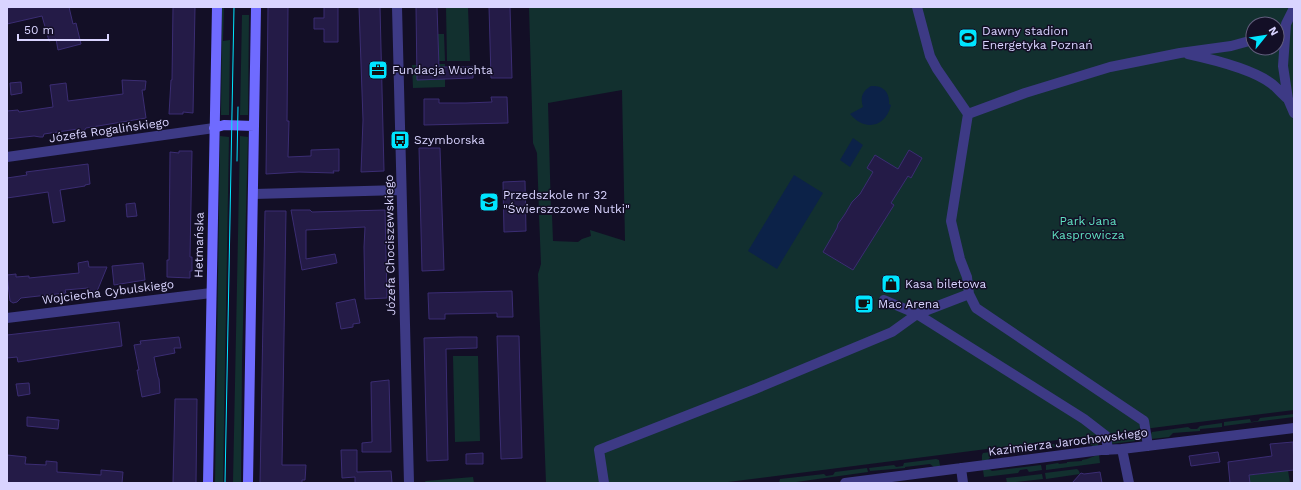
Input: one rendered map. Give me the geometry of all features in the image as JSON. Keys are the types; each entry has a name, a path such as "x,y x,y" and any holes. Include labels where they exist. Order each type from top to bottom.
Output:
{"main road":[{"name":"Hetmańska","path":"208,483 217,7"},
{"path":"248,483 256,7"},
{"path":"214,128 224,125 254,126"}],"street":[{"name":"Józefa Chociszewskiego","path":"397,7 409,483"},
{"path":"917,7 930,56 937,69 968,114 951,221 960,259 967,277 969,294 976,308 1144,421 1148,446"},
{"path":"1294,8 1286,24 1284,66 1288,99 1294,113"},
{"path":"968,114 1025,93 1110,67 1180,53 1231,46 1245,42"},
{"path":"1180,53 1216,60 1251,73 1271,83 1288,99"},
{"name":"Józefa Rogalińskiego","path":"7,157 214,128"},
{"path":"253,194 401,190"},
{"name":"Wojciecha Cybulskiego","path":"7,318 211,293"},
{"path":"604,483 599,450 755,389 885,335 892,332 917,314 969,294"},
{"path":"884,300 917,314 1084,419 1106,436 1108,450"},
{"name":"Kazimierza Jarochowskiego","path":"845,483 1294,428"},
{"path":"1122,449 1127,482"},
{"path":"961,468 963,483"}],"green space":[{"path":"222,7 224,7 223,41 230,40 229,115 221,115"},
{"path":"446,7 468,7 470,61 447,61"},
{"name":"Park Jana Kasprowicza","path":"529,7 1294,7 1294,410 720,483 546,483 538,274 541,264 539,215 552,215 553,241 578,242 591,236 590,230 625,241 622,90 548,103 551,212 539,213 537,153 533,143"},
{"path":"242,15 249,15 248,115 240,115"},
{"path":"438,34 444,34 445,61 439,61"},
{"path":"439,64 445,64 445,87 413,88 412,65 417,65 418,80 438,80"},
{"path":"220,136 229,137 223,483 215,483"},
{"path":"240,136 248,137 242,362 241,483 233,483"},
{"path":"453,356 478,356 480,441 455,442"},
{"path":"1294,414 1294,417 1224,426 1224,422 1250,419 1251,422 1258,421 1260,418"},
{"path":"1222,423 1222,427 1200,429 1200,431 1173,433 1169,437 1151,439 1152,432 1188,427 1191,429 1197,429 1200,426"},
{"path":"1141,433 1144,440 1110,444 1109,437"},
{"path":"1096,439 1098,441 1098,446 1093,446 1088,443 1041,449 1040,446 1067,442 1069,445 1076,444 1078,441"},
{"path":"1038,446 1039,450 991,456 988,460 982,461 983,453 999,451 1001,453 1007,453 1009,450"},
{"path":"1099,455 1100,463 1046,470 1046,465 1082,461"},
{"path":"936,459 939,460 940,466 934,467 930,464 870,471 869,468 894,465 896,467 903,466 904,463"},
{"path":"1041,465 1042,470 1029,472 1027,469 1020,470 1018,473 984,477 983,470 989,469 992,471"},
{"path":"867,468 868,472 789,483 779,483 780,479 824,474 826,476 833,475 835,472"},
{"path":"1077,469 1080,474 1046,479 1045,473"},
{"path":"1288,470 1290,483 1250,483 1249,475"},
{"path":"1042,474 1043,479 1007,483 1006,478"},
{"path":"473,477 474,483 423,483 426,481"}],"water":[{"path":"871,86 879,87 885,90 888,96 889,104 891,105 885,118 880,122 868,125 856,120 850,114 863,107 862,95"},
{"path":"853,138 863,145 850,167 840,160"},
{"path":"794,175 823,193 777,269 748,251"}],"building":[{"path":"69,7 73,24 76,23 81,44 58,50 56,39 49,41 42,16 7,24 7,8"},
{"path":"173,7 195,7 193,113 183,112 183,114 169,114 172,80"},
{"path":"268,7 288,7 288,157 311,156 311,150 339,149 339,171 333,171 334,173 299,172 266,174"},
{"path":"324,7 338,7 338,42 324,42 324,29 314,29 314,18 324,18"},
{"path":"359,7 380,7 384,171 361,172 363,120"},
{"path":"416,7 437,7 439,67 473,67 473,78 417,80"},
{"path":"489,7 510,7 512,78 491,78"},
{"path":"122,80 146,81 145,90 142,90 146,118 86,128 82,134 78,129 44,134 43,137 34,136 7,139 7,111 18,110 19,112 53,107 50,85 66,83 68,101 123,94"},
{"path":"21,82 22,93 11,95 10,83"},
{"path":"491,97 507,97 508,123 424,125 424,99 439,99 439,103 466,103 492,102"},
{"path":"419,148 440,148 444,270 422,271"},
{"path":"909,150 922,158 911,178 908,176 891,203 894,205 853,270 823,252 838,224 852,202 860,194 873,172 867,168 875,155 898,169"},
{"path":"179,151 192,151 190,257 192,257 192,271 190,271 190,278 167,277 167,260 169,260 170,152 179,153"},
{"path":"88,164 90,184 60,190 65,221 53,223 48,192 7,198 7,178 27,175 26,172"},
{"path":"525,181 526,231 504,232 503,182"},
{"path":"135,203 137,216 127,217 126,204"},
{"path":"291,210 310,210 312,212 385,210 387,298 365,299 365,227 306,230 306,259 335,254 337,263 302,270"},
{"path":"265,211 286,211 282,465 306,465 305,480 302,480 302,483 260,483"},
{"path":"88,261 89,267 107,267 98,289 95,292 92,292 88,288 65,290 66,293 21,298 17,302 13,303 10,301 7,275 16,274 16,277 29,276 29,278 79,273 78,263"},
{"path":"143,263 145,280 114,285 112,266"},
{"name":"Kasa biletowa","path":"891,275 899,282 890,293 882,286"},
{"path":"512,291 513,317 497,317 497,313 445,314 445,319 429,319 428,293"},
{"path":"355,299 360,323 353,324 353,327 341,329 336,303"},
{"path":"119,322 122,346 18,362 17,357 7,358 7,335"},
{"path":"497,336 519,336 522,458 501,459"},
{"path":"179,337 181,348 174,348 175,353 154,357 159,379 160,393 142,397 134,345 141,344 140,341"},
{"path":"477,337 477,348 446,349 448,460 427,461 424,338"},
{"path":"389,380 391,452 362,452 362,443 372,442 371,382"},
{"path":"29,383 30,394 18,396 16,384"},
{"path":"175,399 197,399 196,483 173,483"},
{"path":"27,417 59,420 58,429 27,426"},
{"path":"1293,442 1294,470 1249,475 1250,483 1230,483 1228,462 1272,456 1270,444"},
{"path":"341,450 357,450 357,472 391,471 392,483 355,483 355,477 342,478"},
{"path":"1218,452 1220,462 1191,466 1189,456"},
{"path":"483,453 483,464 466,464 466,454"},
{"path":"7,455 26,457 25,464 46,465 46,461 57,462 57,472 101,475 101,470 123,472 122,483 7,483"},
{"path":"1100,472 1102,483 1072,483 1081,473"}],"tram line":[{"path":"225,483 234,7"},
{"path":"237,161 238,107"}],"place":[{"name":"Dawny stadion Energetyka Poznań","path":"968,38"},
{"name":"Fundacja Wuchta","path":"378,70"},
{"name":"Szymborska","path":"400,140"},
{"name":"Przedszkole nr 32 \"Świerszczowe Nutki\"","path":"489,202"},
{"name":"Kasa biletowa","path":"891,284"},
{"name":"Mac Arena","path":"864,304"}]}
